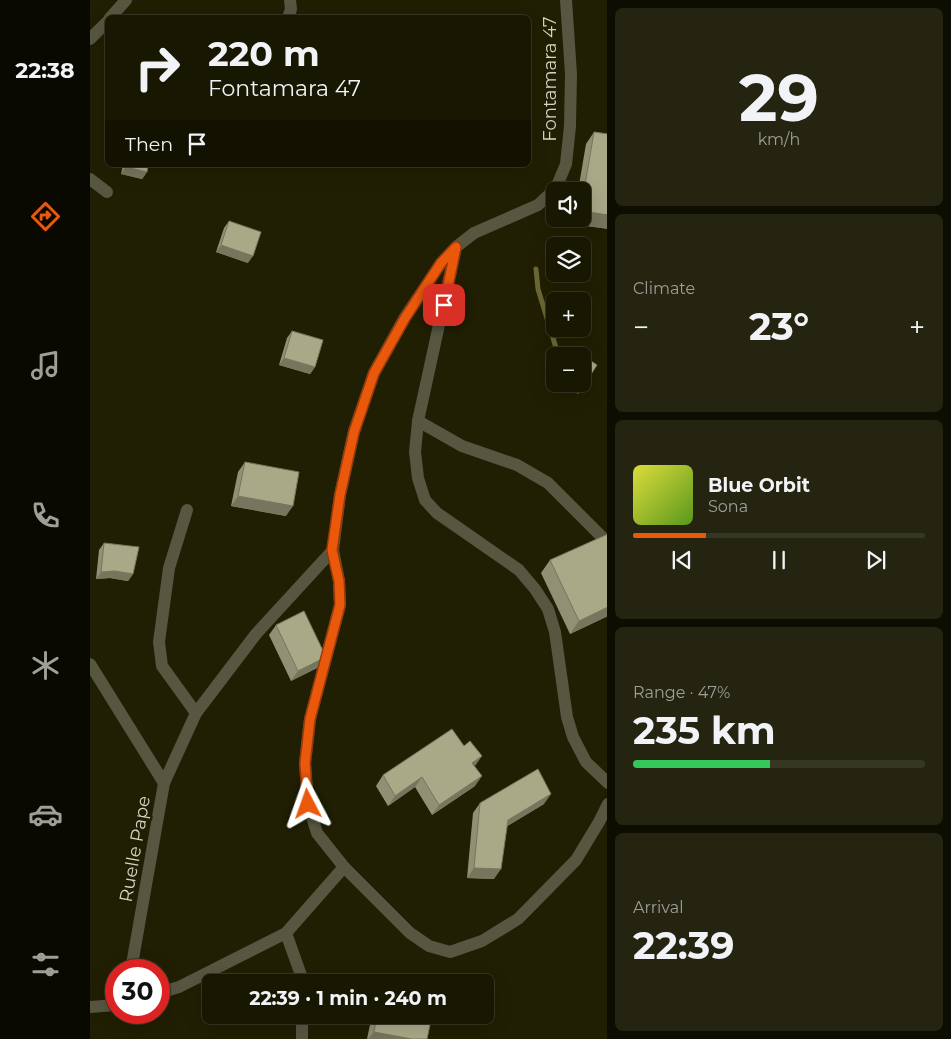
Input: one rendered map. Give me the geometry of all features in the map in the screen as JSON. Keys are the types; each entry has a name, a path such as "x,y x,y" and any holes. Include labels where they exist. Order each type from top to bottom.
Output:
{"street":[{"path":"113,15 126,0"},
{"name":"Fontamara 47","path":"566,0 571,74 570,126 566,164 556,188 538,205 474,233 456,247 441,263 405,318 374,373 354,432 340,495 332,550 339,581 340,605 310,719 305,763 308,804 317,833 344,867 410,933 429,946 450,952 482,941 518,919 576,860 599,822 607,804"},
{"path":"90,40 105,24"},
{"path":"90,180 107,192"},
{"path":"456,247 418,421 415,452 418,478 425,500 437,513 519,570 536,589 548,609 555,632 567,717 573,737 586,762 607,783"},
{"path":"418,421 462,446 517,464 548,483 607,543"},
{"path":"187,510 169,568 159,642 162,666 196,713"},
{"path":"164,783 196,713 256,634 332,550"},
{"name":"Ruelle Pape","path":"90,664 164,783 133,959"},
{"path":"170,990 286,933 344,867"},
{"path":"286,933 301,974"},
{"path":"90,1007 105,1006"},
{"path":"302,1024 302,1039"}],"building":[{"path":"594,132 607,134 607,215 591,212 591,182 586,182"},
{"path":"126,167 148,167 147,172"},
{"path":"229,221 261,232 253,256 221,245"},
{"path":"292,331 323,340 315,367 284,358"},
{"path":"591,361 597,365 591,374"},
{"path":"245,462 299,472 293,506 238,496"},
{"path":"607,534 607,607 579,621 550,560"},
{"path":"104,543 139,547 133,574 115,571 101,572"},
{"path":"304,611 326,657 298,671 276,625"},
{"path":"452,729 464,746 470,741 482,756 472,763 482,776 439,805 422,777 395,796 383,775"},
{"path":"538,769 551,794 508,820 501,869 474,868 480,803"},
{"path":"375,1024 430,1024 427,1039 412,1039 374,1032"}],"waterway":[{"path":"536,269 538,289 556,347"}],"route":[{"path":"308,804 305,763 310,719 340,605 339,581 332,550 340,495 354,432 374,373 405,318 441,263 456,247 444,305"}]}
